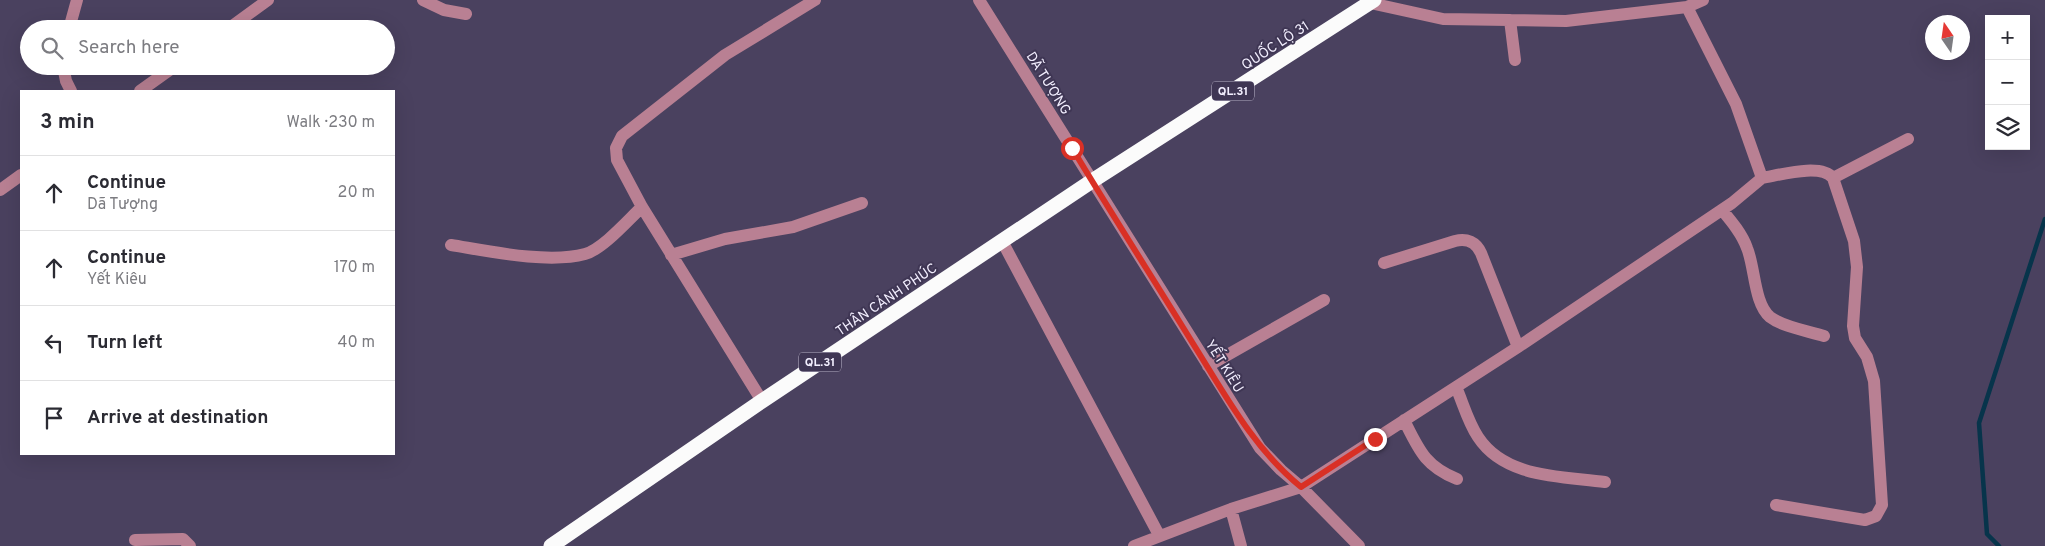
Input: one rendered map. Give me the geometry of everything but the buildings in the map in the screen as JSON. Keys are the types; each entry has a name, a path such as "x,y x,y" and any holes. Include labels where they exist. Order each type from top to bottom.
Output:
{"highway":[{"name":"QUỐC LỘ 31","path":"1092,181 1372,1"},
{"name":"THÂN CẢNH PHÚC","path":"551,546 762,401 1092,181"}],"street":[{"path":"71,20 77,0"},
{"path":"240,20 268,0"},
{"path":"423,0 444,10 466,14"},
{"name":"DÃ TƯỢNG","path":"979,0 1092,181"},
{"path":"1372,1 1443,19 1566,21 1686,7 1703,0"},
{"path":"762,401 642,207 617,160 616,148 622,136 725,55 807,1"},
{"path":"1686,7 1736,104 1762,178"},
{"path":"1510,20 1515,60"},
{"path":"65,75 70,90"},
{"path":"141,90 162,75"},
{"path":"1833,178 1908,139"},
{"path":"1134,546 1231,509 1301,487 1518,347 1722,210 1762,178 1816,170 1827,172 1833,178 1854,241 1857,267 1853,326 1857,343 1867,357 1874,380 1882,505 1876,516 1865,520 1776,505"},
{"name":"YẾT KIÊU","path":"1092,181 1260,448 1359,546"},
{"path":"0,190 19,182"},
{"path":"671,255 724,238 793,227 862,203"},
{"path":"451,245 515,254 554,256 586,254 604,243 642,207"},
{"path":"1722,210 1739,232 1748,250 1760,301 1765,312 1775,320 1824,336"},
{"path":"1384,263 1463,239 1475,244 1481,253 1518,347"},
{"path":"1002,241 1159,535"},
{"path":"1208,366 1324,300"},
{"path":"1456,387 1477,435 1488,450 1499,459 1529,471 1604,482"},
{"path":"1404,420 1426,460 1442,472 1458,479"},
{"path":"1231,509 1241,546"},
{"path":"135,540 183,539 190,546"}],"waterway":[{"path":"1999,546 1987,534 1979,423 2045,219"}],"route":[{"path":"1072,148 1260,448 1281,470 1301,487 1375,439"}]}
